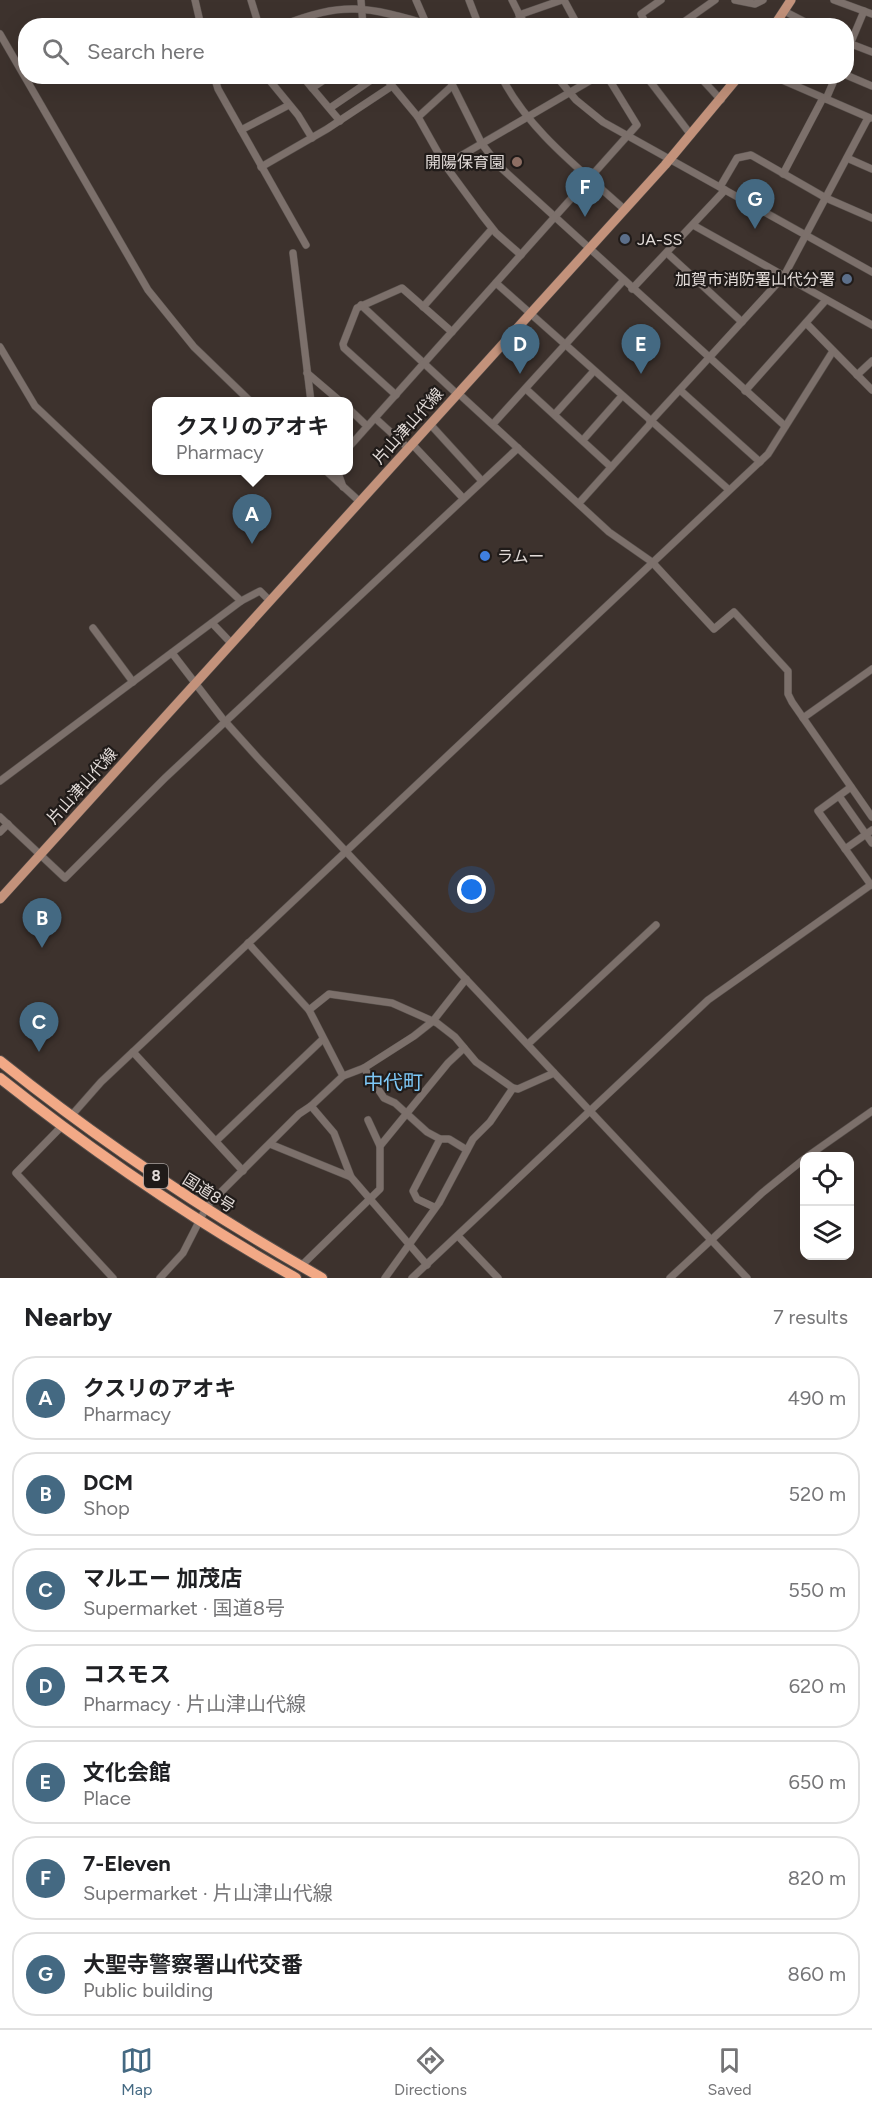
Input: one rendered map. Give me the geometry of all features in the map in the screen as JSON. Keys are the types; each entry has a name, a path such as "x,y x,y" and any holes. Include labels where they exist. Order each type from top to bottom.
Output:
{"highway":[{"name":"国道8号","path":"0,1061 202,1214 321,1278"},
{"name":"国道8号","path":"0,1078 62,1126 202,1214 296,1278"}],"main road":[{"path":"779,18 791,0"},
{"name":"片山津山代線","path":"0,899 669,161 733,84"}],"street":[{"path":"196,0 199,18"},
{"path":"251,0 257,18"},
{"path":"416,0 422,18"},
{"path":"470,0 476,18"},
{"path":"512,0 521,18"},
{"path":"526,18 563,0 574,18"},
{"path":"643,18 641,14 661,0"},
{"path":"689,18 715,0"},
{"path":"735,0 755,4 763,0"},
{"path":"834,0 872,14"},
{"path":"361,2 362,18"},
{"path":"294,18 325,5 361,2 407,18"},
{"path":"784,11 798,18"},
{"path":"854,32 864,11"},
{"path":"0,34 18,65"},
{"path":"854,45 872,52"},
{"path":"854,78 872,86"},
{"path":"29,84 148,290 194,347 246,397"},
{"path":"219,84 241,130 306,245"},
{"path":"272,84 312,138"},
{"path":"309,84 340,121"},
{"path":"312,88 318,84"},
{"path":"330,108 365,84"},
{"path":"506,84 528,118 624,209"},
{"path":"563,84 603,122 626,136 872,272"},
{"path":"445,165 585,84"},
{"path":"353,442 637,125 612,84"},
{"path":"652,84 690,135"},
{"path":"706,84 721,100"},
{"path":"579,503 784,276 870,118 792,84"},
{"path":"783,174 832,84"},
{"path":"261,167 340,121 392,86 418,117 445,165 492,229 521,255"},
{"path":"418,117 452,86 482,144 499,166 785,426"},
{"path":"241,130 289,105"},
{"path":"632,289 693,225 722,189 733,162 745,155 751,155 826,198 872,218"},
{"path":"848,158 872,169"},
{"path":"693,225 872,325"},
{"path":"423,307 492,229"},
{"path":"667,253 742,322"},
{"path":"293,254 310,397"},
{"path":"493,424 623,281"},
{"path":"496,283 650,423 728,489"},
{"path":"396,394 344,348 346,335 357,308 368,305 399,288 452,332"},
{"path":"745,391 825,300"},
{"path":"361,306 609,531 652,562 714,629 734,612 788,671 788,693 872,817"},
{"path":"806,323 872,390"},
{"path":"0,346 35,406 241,601"},
{"path":"71,1116 92,1091 133,1052 728,489 768,454 832,351"},
{"path":"857,375 872,361"},
{"path":"555,414 593,372"},
{"path":"307,373 335,397"},
{"path":"526,389 611,466"},
{"path":"680,390 760,462"},
{"path":"583,440 621,397"},
{"path":"353,413 367,426"},
{"path":"375,418 410,446 463,498"},
{"path":"430,424 482,481"},
{"path":"0,817 65,878 225,722 518,448"},
{"path":"330,475 359,501"},
{"path":"339,475 343,486"},
{"path":"0,781 241,601 260,591 269,600"},
{"path":"212,623 231,643"},
{"path":"93,628 133,682"},
{"path":"172,652 225,722 747,1278"},
{"path":"803,718 872,669"},
{"path":"412,1278 708,1000 871,885 818,811 851,787"},
{"path":"839,796 869,832 872,843"},
{"path":"0,832 8,824"},
{"path":"845,849 869,832"},
{"path":"528,1044 656,925"},
{"path":"248,943 309,1010 343,1076"},
{"path":"160,1278 183,1253 202,1214 299,1114 343,1076 364,1068 392,1048 405,1043 433,1021 466,979"},
{"path":"309,1010 329,994 393,1003 449,1031 477,1063 513,1088 518,1089 554,1073"},
{"path":"216,1140 323,1039"},
{"path":"380,1146 448,1063 464,1048"},
{"path":"133,1052 243,1171"},
{"path":"364,1068 375,1087 405,1114 440,1139 449,1139 466,1150"},
{"path":"385,1278 439,1203 466,1150 513,1088"},
{"path":"311,1106 334,1133 351,1177 426,1264"},
{"path":"814,1152 872,1111"},
{"path":"301,1266 380,1189 380,1146 368,1120"},
{"path":"62,1126 16,1173 113,1278"},
{"path":"434,1207 417,1199 413,1191 440,1139"},
{"path":"270,1144 351,1177"},
{"path":"670,1278 800,1163"},
{"path":"458,1236 498,1278"}],"place":[{"name":"開陽保育園","path":"517,162"},
{"name":"7-Eleven","path":"585,217"},
{"name":"大聖寺警察署山代交番","path":"755,229"},
{"name":"JA-SS","path":"625,239"},
{"name":"加賀市消防署山代分署","path":"847,279"},
{"name":"コスモス","path":"520,374"},
{"name":"文化会館","path":"641,374"},
{"name":"クスリのアオキ","path":"252,544"},
{"name":"ラムー","path":"485,556"},
{"name":"DCM","path":"42,948"},
{"name":"マルエー 加茂店","path":"39,1052"}],"district":[{"name":"中代町","path":"393,1082"}]}
